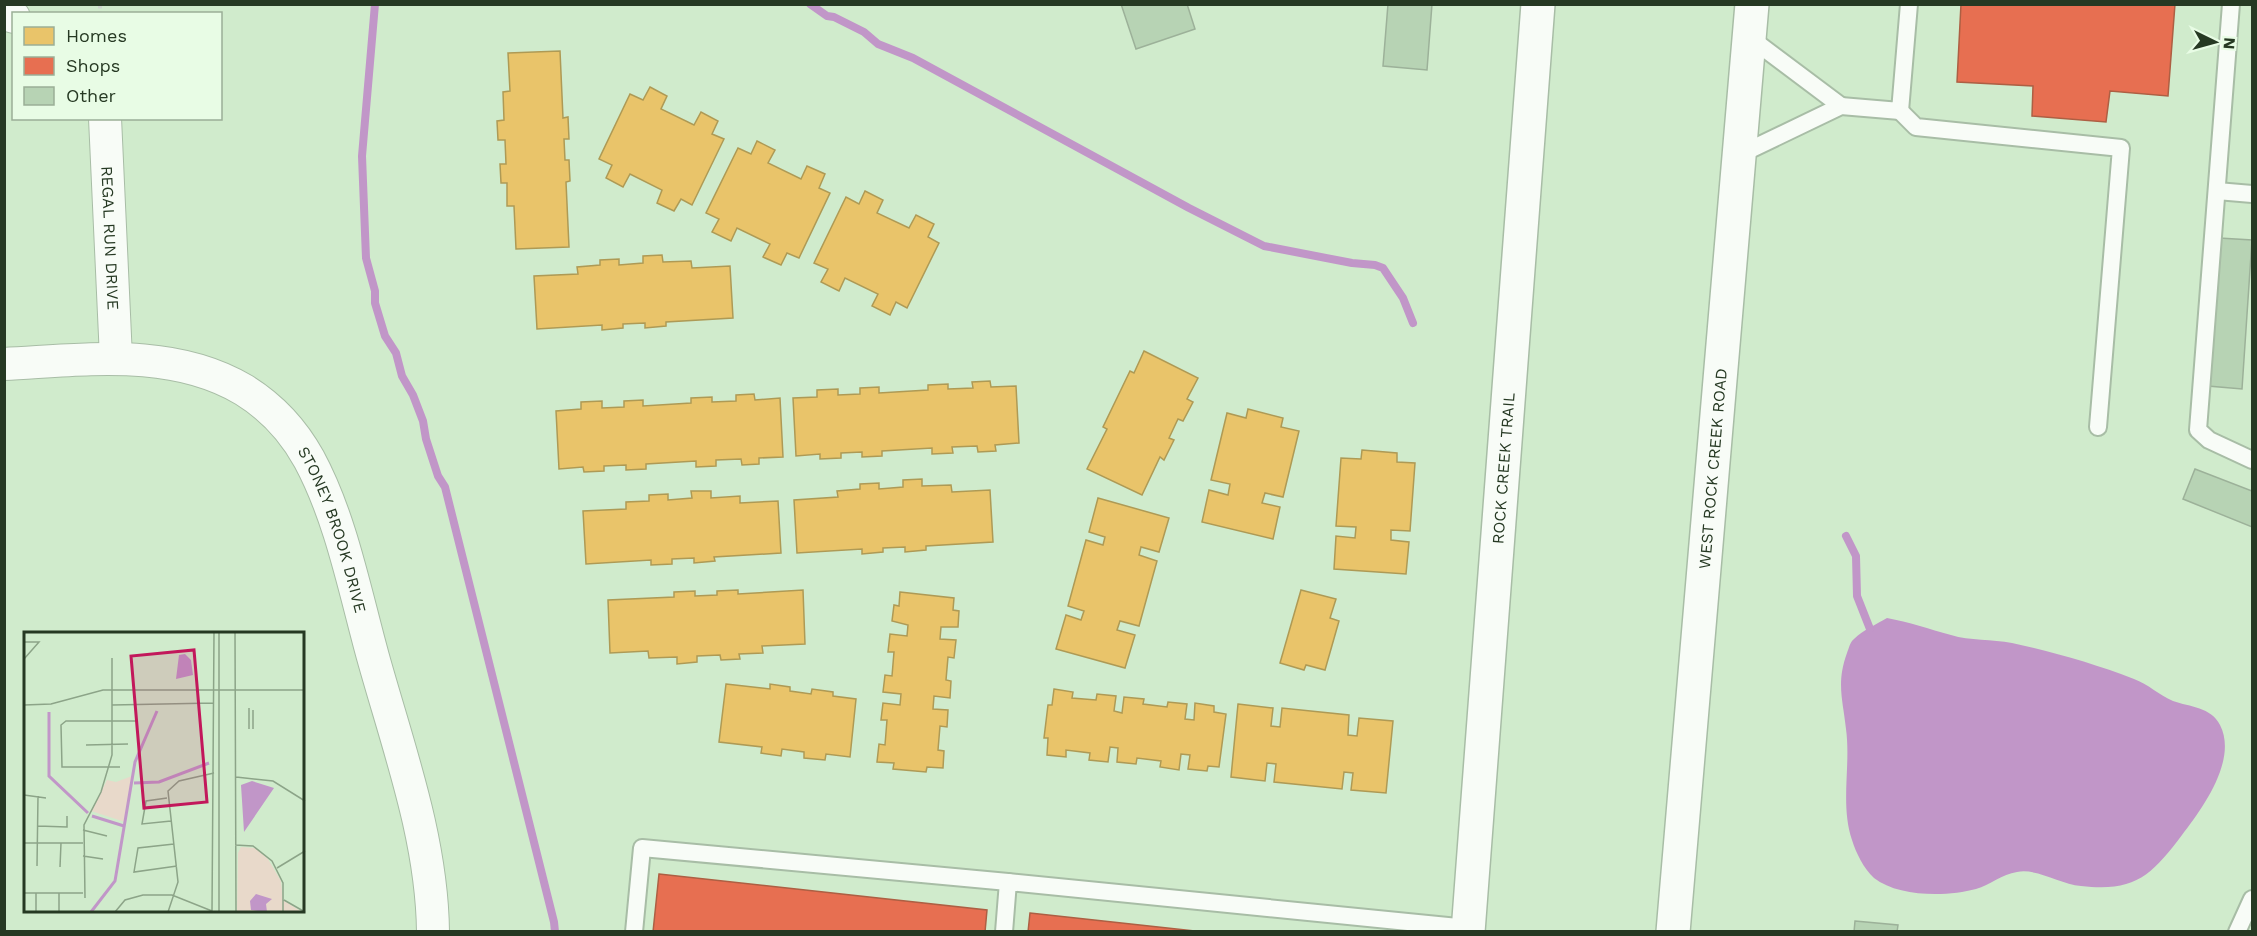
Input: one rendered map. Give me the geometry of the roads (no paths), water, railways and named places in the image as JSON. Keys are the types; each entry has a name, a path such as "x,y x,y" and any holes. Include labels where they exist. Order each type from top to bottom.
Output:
{"street":[{"name":"ROCK CREEK TRAIL","path":"1468,930 1511,334 1538,4"},
{"name":"WEST ROCK CREEK ROAD","path":"1673,932 1752,4"},
{"name":"REGAL RUN DRIVE","path":"105,120 116,358"},
{"name":"STONEY BROOK DRIVE","path":"4,364 116,358 184,365 244,390 275,412 291,430 326,495 345,553 430,871 433,932"}],"lane":[{"path":"1900,111 1909,4"},
{"path":"2231,4 2198,430 2209,440 2253,460"},
{"path":"1749,37 1840,106"},
{"path":"1739,155 1840,106 1900,111 1916,127 2121,148 2098,427"},
{"path":"2217,191 2253,194"},
{"path":"634,932 642,848 1008,882 1376,925 1468,930"},
{"path":"1004,932 1008,882"},
{"path":"2237,932 2253,899"}],"waterway":[{"path":"375,4 362,156 366,258 375,291 375,303 385,336 396,353 402,376 413,395 423,421 426,439 438,476 445,487 555,932"},
{"path":"810,4 827,16 834,17 864,32 878,44 913,58 1189,208 1264,246 1383,268 1403,298 1413,323"},
{"path":"1846,536 1856,556 1857,596 1870,629"}]}
